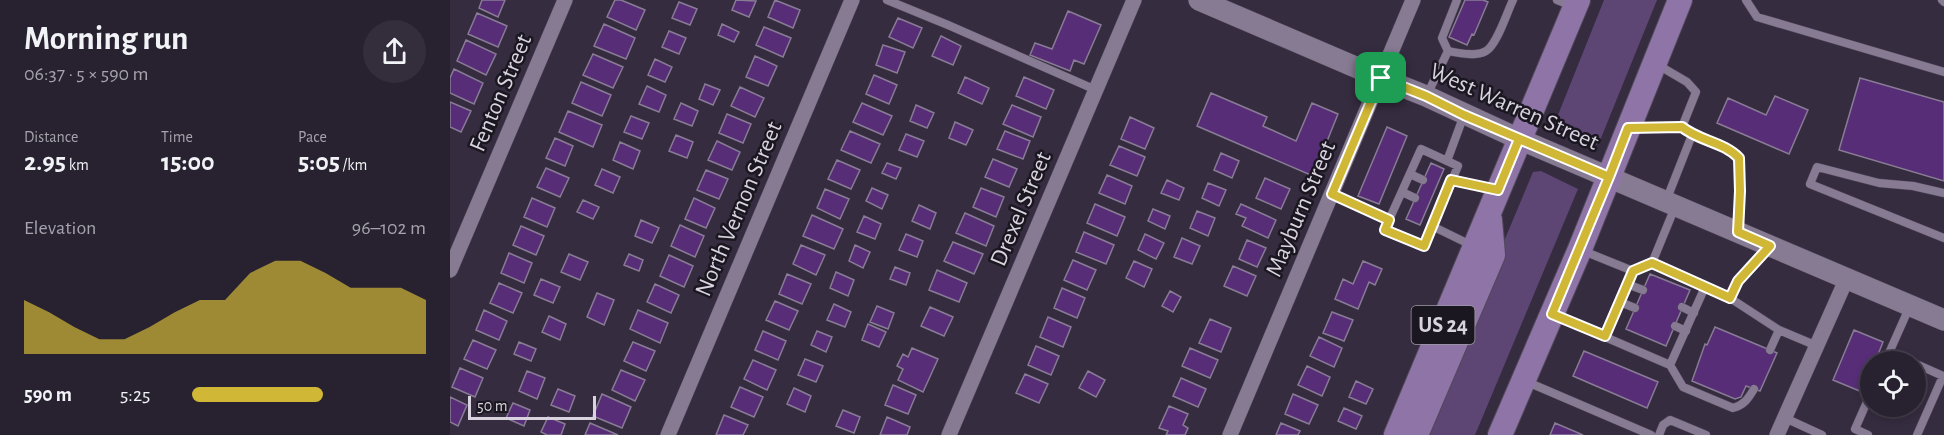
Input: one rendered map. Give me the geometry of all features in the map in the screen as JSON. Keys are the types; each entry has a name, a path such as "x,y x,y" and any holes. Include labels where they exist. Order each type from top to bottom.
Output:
{"main road":[{"name":"West Warren Street","path":"1199,0 1426,96 1464,115 1846,280 1944,320"},
{"path":"1500,435 1580,249 1680,0"},
{"name":"US 24","path":"1396,435 1490,214 1570,3"},
{"path":"1416,435 1493,255 1490,214"}],"street":[{"name":"Fenton Street","path":"450,270 565,0"},
{"name":"North Vernon Street","path":"668,435 852,0"},
{"name":"Drexel Street","path":"949,435 1134,0"},
{"name":"Mayburn Street","path":"1230,435 1413,0"},
{"path":"1777,435 1846,280"}],"lane":[{"path":"887,0 1096,90"},
{"path":"1448,51 1442,38 1457,0"},
{"path":"1448,51 1469,54 1485,52 1492,47 1513,0"},
{"path":"1746,0 1757,17 1944,72"},
{"path":"1426,96 1448,51"},
{"path":"1655,62 1687,82 1696,92 1682,127"},
{"path":"1447,161 1464,115"},
{"path":"1628,128 1682,127 1692,135 1732,150 1739,158 1738,232"},
{"path":"1652,263 1692,135"},
{"path":"1420,149 1458,166 1424,246 1385,230 1410,174 1420,149"},
{"path":"1944,193 1913,186 1879,183 1817,167 1810,184 1944,238"},
{"path":"1410,174 1423,180"},
{"path":"1451,180 1498,190"},
{"path":"1437,186 1447,191"},
{"path":"1402,192 1415,198"},
{"path":"1332,194 1389,220"},
{"path":"1430,204 1439,208"},
{"path":"1432,226 1476,247"},
{"path":"1730,298 1738,281 1770,246"},
{"path":"1580,249 1633,271"},
{"path":"1605,336 1633,271 1652,263 1730,298 1779,330 1816,346"},
{"path":"1627,284 1643,290"},
{"path":"1670,364 1705,287"},
{"path":"1620,302 1635,308"},
{"path":"1890,351 1910,306"},
{"path":"1682,308 1694,313"},
{"path":"1552,314 1670,364 1683,387 1733,408 1741,406 1754,389"},
{"path":"1675,326 1686,331"},
{"path":"1770,350 1779,330"},
{"path":"1917,435 1944,374 1926,368"},
{"path":"1524,380 1651,435"},
{"path":"1860,417 1854,432 1868,435"},
{"path":"1785,418 1822,435"},
{"path":"1659,435 1663,425 1670,420 1706,435"}],"shaded area":[{"path":"1604,0 1657,0 1599,143 1596,145 1554,125"},
{"path":"1541,171 1578,189 1475,435 1423,435 1533,172"}],"building":[{"path":"482,0 505,0 498,17 479,8"},
{"path":"615,0 621,0 645,10 636,30 607,17"},
{"path":"736,0 756,1 749,17 732,10"},
{"path":"775,0 800,10 793,28 768,17"},
{"path":"1465,0 1488,2 1474,35 1472,34 1467,45 1449,37"},
{"path":"679,2 697,9 690,25 672,18"},
{"path":"1068,11 1101,25 1084,64 1074,60 1070,71 1030,55 1035,43 1052,49"},
{"path":"477,13 507,26 498,47 468,34"},
{"path":"898,18 922,28 913,48 889,37"},
{"path":"604,24 635,38 626,59 594,46"},
{"path":"722,24 739,32 734,42 718,35"},
{"path":"764,27 791,38 783,57 756,45"},
{"path":"669,31 686,38 679,54 662,47"},
{"path":"941,36 961,46 953,65 932,56"},
{"path":"466,40 496,54 486,75 457,61"},
{"path":"883,45 905,52 897,73 876,65"},
{"path":"593,54 623,67 613,88 583,75"},
{"path":"755,56 777,66 768,86 746,77"},
{"path":"655,59 672,67 665,82 648,75"},
{"path":"454,69 483,83 474,104 450,93 450,78"},
{"path":"874,75 897,85 889,104 866,94"},
{"path":"965,77 989,88 982,104 958,93"},
{"path":"1024,77 1054,90 1046,109 1016,96"},
{"path":"1860,78 1944,102 1944,181 1839,150"},
{"path":"581,82 611,95 602,116 572,103"},
{"path":"705,84 720,90 713,105 699,99"},
{"path":"647,86 666,95 659,112 639,104"},
{"path":"740,87 764,98 755,117 731,106"},
{"path":"1211,93 1267,117 1263,126 1296,141 1312,103 1338,114 1313,176 1197,126"},
{"path":"1775,96 1808,110 1789,154 1717,123 1728,98 1766,115"},
{"path":"450,102 471,111 461,132 450,127"},
{"path":"681,103 698,111 692,126 674,119"},
{"path":"862,103 892,116 883,135 853,122"},
{"path":"916,105 934,113 927,128 910,121"},
{"path":"1012,105 1041,117 1033,137 1003,124"},
{"path":"568,111 602,125 593,147 559,132"},
{"path":"727,114 751,124 743,143 719,133"},
{"path":"631,116 649,123 642,139 624,132"},
{"path":"1130,117 1154,128 1145,149 1121,139"},
{"path":"955,122 973,130 966,145 949,138"},
{"path":"1387,127 1407,136 1379,204 1358,196"},
{"path":"850,131 880,144 871,163 841,150"},
{"path":"1005,131 1030,141 1023,159 997,149"},
{"path":"906,134 924,141 917,157 899,150"},
{"path":"676,135 693,142 687,158 669,151"},
{"path":"555,138 573,146 565,166 546,158"},
{"path":"717,141 740,152 732,170 708,160"},
{"path":"620,142 640,151 633,169 613,160"},
{"path":"1119,146 1145,157 1137,176 1110,165"},
{"path":"1221,153 1239,161 1232,178 1214,170"},
{"path":"993,159 1017,169 1009,187 985,177"},
{"path":"837,160 860,170 851,189 828,179"},
{"path":"887,163 901,168 896,179 882,173"},
{"path":"1431,163 1444,169 1420,225 1406,219"},
{"path":"546,168 569,178 560,197 537,187"},
{"path":"602,169 620,177 613,193 595,185"},
{"path":"706,170 728,179 719,199 697,190"},
{"path":"1107,175 1132,186 1125,204 1099,193"},
{"path":"1265,178 1290,189 1281,209 1256,198"},
{"path":"1167,180 1184,188 1179,200 1161,193"},
{"path":"1208,183 1226,190 1219,206 1202,198"},
{"path":"872,188 888,195 882,209 866,201"},
{"path":"981,188 1004,197 996,217 973,207"},
{"path":"825,189 849,199 840,219 817,208"},
{"path":"532,198 555,208 547,227 524,217"},
{"path":"694,198 715,208 706,228 685,219"},
{"path":"583,200 599,207 593,219 577,212"},
{"path":"1095,204 1125,217 1117,236 1087,223"},
{"path":"1241,204 1276,220 1268,238 1242,226 1246,218 1236,214"},
{"path":"919,205 936,213 930,229 912,221"},
{"path":"1153,209 1170,216 1165,229 1148,221"},
{"path":"1197,211 1215,218 1208,236 1190,228"},
{"path":"965,213 994,226 986,246 956,233"},
{"path":"812,215 843,229 834,249 803,236"},
{"path":"864,216 881,224 875,239 857,232"},
{"path":"641,220 659,228 652,243 635,236"},
{"path":"680,225 704,236 695,257 671,246"},
{"path":"521,226 544,236 536,255 513,245"},
{"path":"1084,232 1114,245 1106,264 1076,252"},
{"path":"906,234 923,241 917,257 899,250"},
{"path":"1145,234 1164,243 1156,259 1138,250"},
{"path":"1182,238 1200,246 1192,264 1174,257"},
{"path":"1247,240 1266,248 1257,267 1239,259"},
{"path":"953,242 983,254 974,274 944,261"},
{"path":"801,245 825,255 816,275 793,264"},
{"path":"855,245 870,252 863,268 849,261"},
{"path":"509,253 532,263 524,283 501,273"},
{"path":"569,254 588,262 580,280 561,272"},
{"path":"629,254 643,260 639,271 624,265"},
{"path":"669,255 693,266 684,287 660,276"},
{"path":"1073,260 1096,270 1087,290 1064,280"},
{"path":"1134,261 1152,269 1144,287 1126,278"},
{"path":"1363,261 1382,269 1375,285 1369,282 1358,309 1335,299 1343,279 1353,284"},
{"path":"1233,266 1256,276 1247,296 1224,286"},
{"path":"895,267 910,273 906,285 890,279"},
{"path":"937,270 967,283 959,302 929,290"},
{"path":"836,272 854,280 848,296 830,288"},
{"path":"787,274 811,284 802,304 779,294"},
{"path":"1650,274 1690,290 1666,346 1626,329"},
{"path":"541,279 560,287 553,303 534,295"},
{"path":"499,283 522,293 513,313 490,303"},
{"path":"655,284 679,295 671,313 647,302"},
{"path":"1062,288 1085,298 1077,318 1054,308"},
{"path":"1170,291 1181,297 1173,312 1162,306"},
{"path":"597,293 614,300 604,325 587,317"},
{"path":"775,301 798,311 789,330 766,320"},
{"path":"834,304 851,312 845,327 827,320"},
{"path":"877,306 894,313 888,329 870,322"},
{"path":"930,307 953,317 944,336 921,326"},
{"path":"484,310 507,321 499,340 476,330"},
{"path":"638,310 668,323 660,343 630,329"},
{"path":"1332,312 1353,320 1344,341 1323,333"},
{"path":"549,316 566,324 560,340 542,332"},
{"path":"1048,317 1071,327 1063,347 1040,337"},
{"path":"1210,319 1231,328 1221,352 1199,343"},
{"path":"868,324 886,332 879,347 862,340"},
{"path":"1715,327 1777,353 1760,391 1746,386 1741,397 1735,399 1692,381 1705,344 1707,345"},
{"path":"1854,330 1883,342 1879,351 1860,351 1860,391 1833,380"},
{"path":"763,331 786,341 778,360 755,350"},
{"path":"817,331 832,337 826,352 811,345"},
{"path":"1319,337 1342,348 1334,367 1310,356"},
{"path":"473,340 496,350 487,369 464,359"},
{"path":"519,342 536,349 531,361 514,354"},
{"path":"633,342 655,351 646,371 624,361"},
{"path":"1036,346 1059,356 1051,375 1028,365"},
{"path":"912,348 938,359 923,392 898,380 903,369 897,366 903,354 908,357"},
{"path":"1190,348 1218,360 1210,378 1182,366"},
{"path":"1584,351 1658,382 1647,408 1573,376"},
{"path":"805,359 823,366 816,382 798,375"},
{"path":"753,360 776,370 767,390 744,379"},
{"path":"1307,366 1330,377 1322,396 1298,385"},
{"path":"460,368 483,378 475,397 452,387"},
{"path":"621,370 645,380 635,401 612,390"},
{"path":"527,371 545,378 537,399 519,391"},
{"path":"1088,371 1105,380 1096,397 1079,388"},
{"path":"1025,374 1048,384 1039,403 1016,393"},
{"path":"1181,378 1206,389 1198,407 1173,396"},
{"path":"1356,381 1373,389 1366,404 1349,397"},
{"path":"893,385 916,395 908,414 885,405"},
{"path":"740,387 763,397 754,417 731,407"},
{"path":"794,388 811,396 805,412 787,404"},
{"path":"558,389 575,396 569,412 551,405"},
{"path":"602,394 631,407 622,428 593,416"},
{"path":"1293,394 1318,405 1309,424 1285,414"},
{"path":"450,397 467,405 458,426 450,422"},
{"path":"513,403 530,410 524,426 506,418"},
{"path":"1169,406 1188,414 1183,425 1188,428 1185,435 1166,435 1168,431 1159,428"},
{"path":"1344,408 1362,416 1356,429 1338,421"},
{"path":"843,410 860,417 854,433 836,426"},
{"path":"724,415 748,425 743,435 716,435"},
{"path":"548,417 565,424 561,435 547,435 541,432"},
{"path":"887,417 910,427 907,435 880,435"},
{"path":"590,423 618,435 585,435"},
{"path":"1281,423 1300,431 1298,435 1276,435"},
{"path":"1555,423 1583,435 1550,435"}],"route":[{"path":"1381,78 1332,194 1389,220 1385,230 1424,246 1451,180 1498,190 1519,139 1609,177 1628,128 1682,127 1692,135 1732,150 1739,158 1738,232 1770,246 1738,281 1730,298 1652,263 1633,271 1605,336 1588,330 1552,314 1609,177 1381,78"}]}
